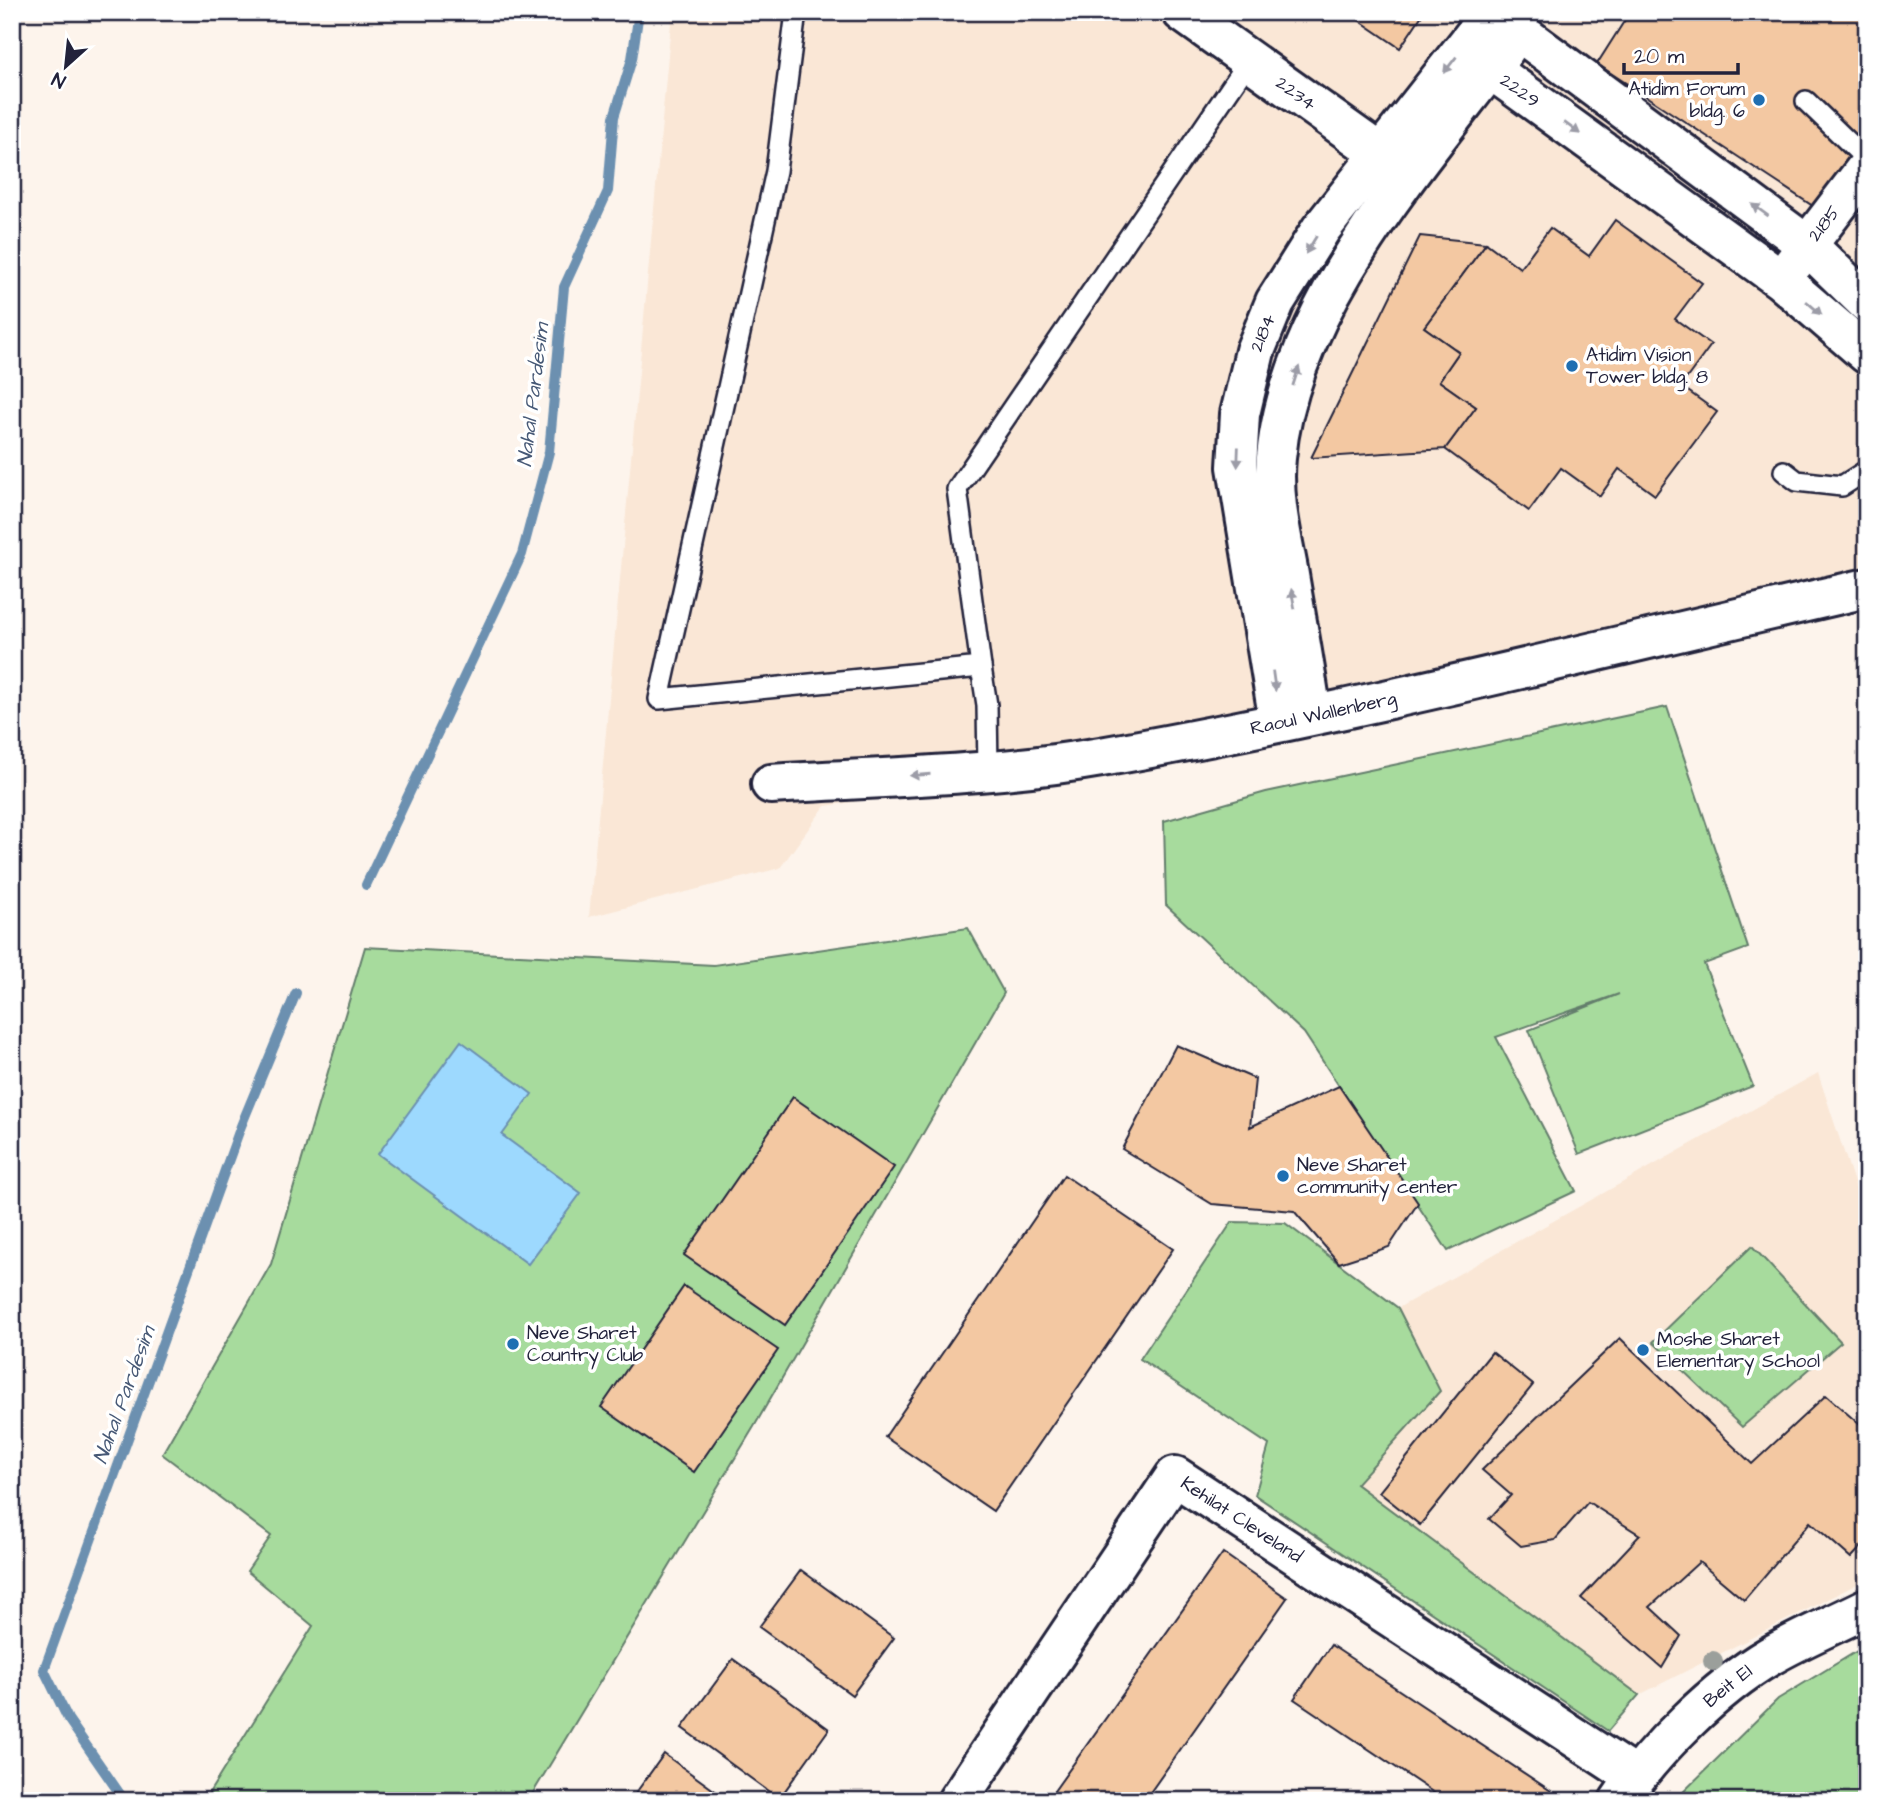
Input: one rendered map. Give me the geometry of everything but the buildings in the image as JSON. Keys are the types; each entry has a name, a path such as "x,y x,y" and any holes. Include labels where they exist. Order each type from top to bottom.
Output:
{"street":[{"name":"2234","path":"1182,12 1411,176"},
{"path":"1295,718 1276,504 1276,459 1284,412 1307,342 1355,251 1490,69 1503,21 1807,245 1867,303"},
{"name":"2184","path":"1295,718 1237,467 1240,414 1255,351 1276,302 1321,229 1381,154 1503,21"},
{"name":"2229","path":"1490,69 1781,279 1867,354"},
{"name":"2185","path":"1781,279 1867,167"},
{"name":"Raoul Wallenberg","path":"771,784 988,770 1098,757 1295,718 1867,588"},
{"name":"Kehilat Cleveland","path":"957,1801 1175,1476 1627,1789"},
{"name":"Beit El","path":"1627,1789 1713,1698 1770,1656 1867,1608"}],"lane":[{"path":"796,12 776,171 659,699 981,667"},
{"path":"988,770 987,705 957,489 1250,61"},
{"path":"1805,101 1867,160"},
{"path":"1784,471 1797,481 1842,486 1867,470"}],"shaded area":[{"path":"672,12 1867,12 1867,584 1116,765 825,806 780,868 589,917"},
{"name":"Moshe Sharet Elementary School","path":"1818,1073 1867,1222 1867,1579 1639,1695 1355,1484 1439,1391 1398,1308"}],"green space":[{"path":"1667,707 1748,948 1704,964 1753,1086 1579,1154 1529,1030 1619,994 1496,1037 1576,1191 1448,1251 1304,1033 1166,905 1164,821 1266,792"},
{"name":"Neve Sharet Country Club","path":"968,928 1004,993 755,1425 528,1801 221,1801 209,1793 313,1626 247,1571 271,1536 162,1454 271,1264 365,947 714,965"},
{"path":"1232,1222 1285,1223 1398,1308 1440,1391 1356,1484 1639,1695 1608,1731 1255,1495 1269,1445 1140,1359"},
{"path":"1752,1246 1841,1342 1742,1427 1653,1342"},
{"path":"1867,1645 1867,1801 1674,1801 1778,1699"}],"water":[{"path":"461,1041 532,1094 502,1135 581,1193 528,1264 378,1154"}],"waterway":[{"name":"Nahal Pardesim","path":"366,885 522,554 549,452 564,287 608,191 614,117 632,59 639,12"},
{"name":"Nahal Pardesim","path":"120,1801 120,1794 68,1719 44,1670 241,1126 296,993"}],"place":[{"name":"Atidim Forum bldg. 6","path":"1759,100"},
{"name":"Atidim Vision Tower bldg. 8","path":"1572,366"},
{"name":"Neve Sharet community center","path":"1283,1176"},
{"name":"Neve Sharet Country Club","path":"513,1344"},
{"name":"Moshe Sharet Elementary School","path":"1643,1350"}]}
